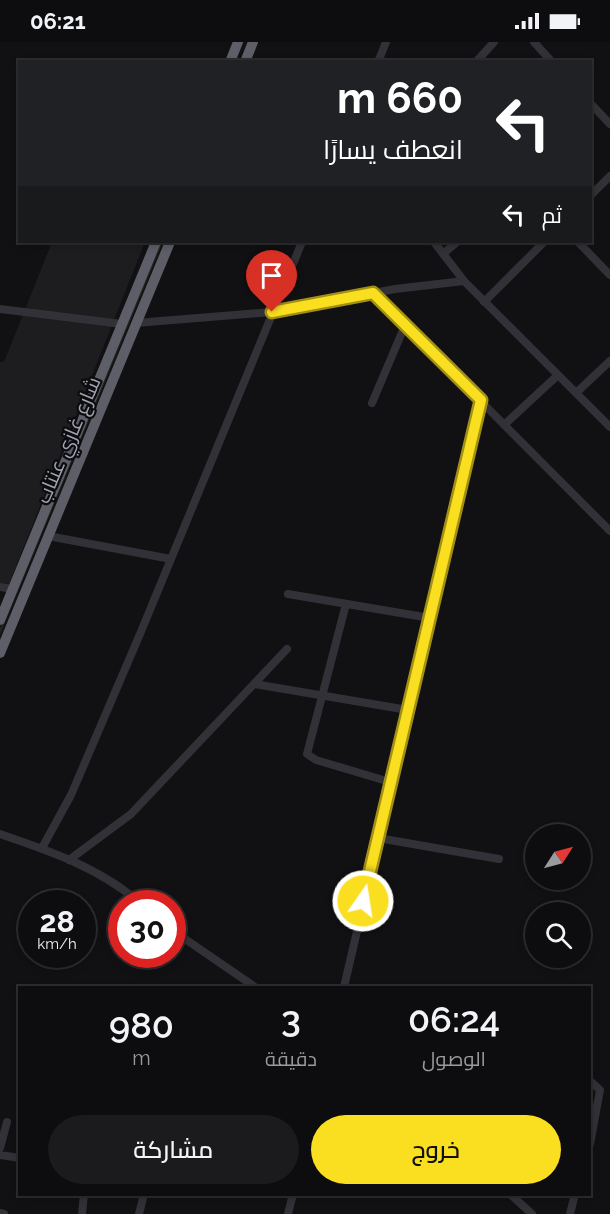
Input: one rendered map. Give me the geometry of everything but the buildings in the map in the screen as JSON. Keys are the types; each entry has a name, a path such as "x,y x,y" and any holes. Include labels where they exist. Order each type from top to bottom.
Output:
{"highway":[{"path":"231,60 238,42"},
{"path":"246,60 253,42"},
{"path":"0,620 156,243"},
{"name":"شارع غازي عنتاب","path":"0,653 170,243"}],"street":[{"path":"379,60 386,42"},
{"path":"478,60 494,42"},
{"path":"534,42 550,60"},
{"path":"592,105 610,124"},
{"path":"592,194 610,176"},
{"path":"42,848 71,795 302,243"},
{"path":"435,243 464,281 610,427"},
{"path":"444,255 456,243"},
{"path":"484,302 543,243"},
{"path":"579,243 610,275"},
{"path":"136,323 272,312 373,293 464,281"},
{"path":"373,293 406,323 610,531"},
{"path":"0,309 122,324"},
{"path":"372,403 406,323"},
{"path":"576,393 610,361"},
{"path":"505,424 558,375"},
{"path":"344,986 481,400"},
{"path":"48,536 171,559"},
{"path":"0,586 13,588"},
{"path":"288,594 430,618"},
{"path":"346,604 307,747 310,758 390,782"},
{"path":"69,860 131,814 287,649"},
{"path":"254,684 408,710"},
{"path":"0,834 69,860 104,876 123,890"},
{"path":"378,838 499,859"},
{"path":"186,940 254,986"},
{"path":"591,1082 600,1090 591,1139"},
{"path":"0,1148 7,1122"},
{"path":"0,1155 18,1158"},
{"path":"82,1214 84,1196"},
{"path":"139,1214 144,1196"},
{"path":"288,1214 293,1196"},
{"path":"512,1196 532,1214"},
{"path":"570,1214 574,1196"}],"shaded area":[{"path":"52,243 145,243 9,584 0,583 0,362 4,362"},
{"path":"160,243 163,243 0,635 0,628"}],"route":[{"path":"272,312 373,293 406,323 481,400 363,901"}]}
